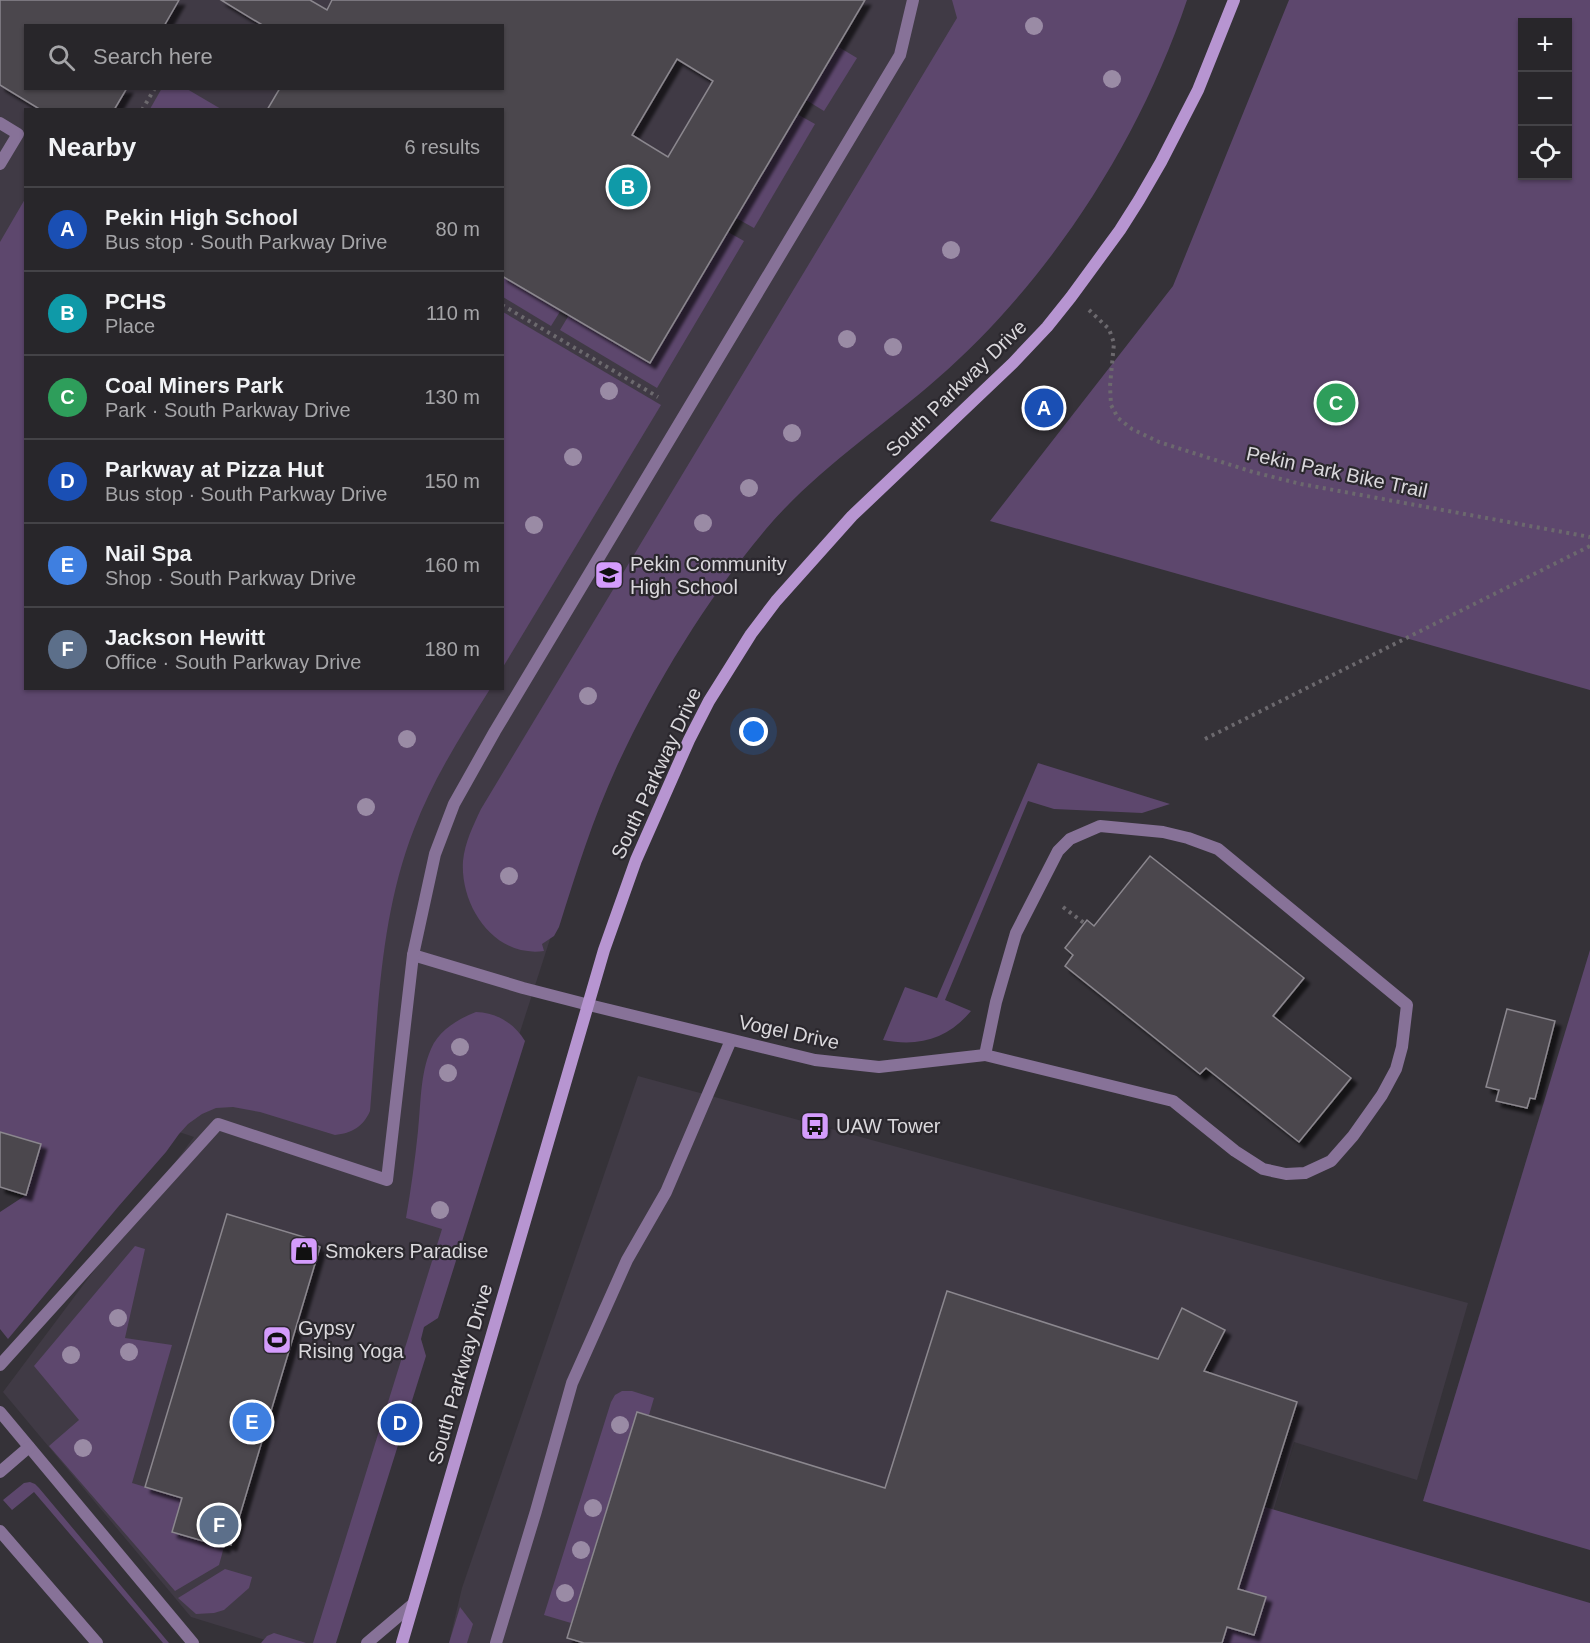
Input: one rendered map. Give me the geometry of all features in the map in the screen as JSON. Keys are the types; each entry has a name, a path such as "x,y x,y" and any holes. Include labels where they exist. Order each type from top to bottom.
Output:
{"main road":[{"name":"South Parkway Drive","path":"401,1643 604,950 636,860 689,740 709,701 776,601 852,516 1013,363 1047,327 1120,231 1161,162 1198,90 1234,0"}],"street":[{"path":"0,1365 218,1124 387,1180 413,955 435,854 454,804 507,711 900,55 913,0"},
{"path":"0,123 18,134 0,164"},
{"path":"1100,825 1163,832 1218,849 1407,1005 1402,1047 1396,1069 1382,1095 1353,1136 1331,1161 1305,1173 1286,1174 1263,1169 1234,1151 1173,1101 985,1055 996,1002 1016,933 1058,851 1070,839 1100,825"},
{"name":"Vogel Drive","path":"413,955 589,1005 815,1060 879,1067 985,1055"},
{"path":"496,1643 572,1383 627,1260 666,1192 731,1040"},
{"path":"0,1412 193,1643"},
{"path":"0,1472 29,1447"},
{"path":"0,1531 97,1643"},
{"path":"367,1643 413,1604"}],"path":[{"path":"143,108 154,90"},
{"name":"Pekin Park Bike Trail","path":"1071,297 1096,315 1109,329 1114,343 1110,386 1112,405 1118,418 1141,434 1253,472 1300,484 1590,537"},
{"path":"504,305 658,397"},
{"path":"1205,739 1590,546"},
{"path":"1063,907 1084,923"}],"shaded area":[{"name":"Pekin Community High School","path":"0,0 1165,0 763,501 666,650 592,809 458,1224 454,1223 320,1643 275,1643 191,1617 3,1392 194,1137 0,1072"},
{"path":"952,0 1187,0 1144,105 1087,205 1054,252 1018,297 979,339 916,397 849,450 806,488 785,508 744,556 703,613 665,673 632,735 600,806 554,936 542,944 544,951 526,951 510,946 484,926 467,895 463,861 467,841 478,815 957,18"},
{"path":"1289,0 1590,0 1590,690 990,521 1173,286"},
{"path":"837,46 857,58 824,111 806,100"},
{"path":"161,90 189,90 219,108 151,108"},
{"path":"797,114 815,124 754,228 736,218"},
{"path":"24,201 24,690 489,690 430,792 402,863 387,933 378,1004 370,1111 364,1121 352,1131 335,1135 260,1112 233,1107 216,1108 202,1114 179,1134 8,1339 0,1329 0,1212 26,1195 0,1132 0,242"},
{"path":"728,232 744,241 657,388 560,330 569,315 651,362"},
{"path":"504,277 561,310 551,326 504,298"},
{"path":"504,313 661,405 504,665"},
{"path":"1038,763 1170,804 1142,813 1054,809 1028,801 945,1000 971,1011 953,1028 932,1039 909,1042 883,1040 905,987 937,998"},
{"path":"1590,950 1590,1550 1423,1501"},
{"path":"476,1012 491,1014 504,1020 516,1029 525,1041 438,1318 424,1327 421,1339 426,1356 336,1643 313,1643 442,1229 406,1218 427,1059 434,1042 444,1031"},
{"path":"638,1076 1468,1303 1417,1480 1294,1442 1250,1588 1257,1643 449,1643 462,1588"},
{"path":"135,1246 145,1249 125,1338 172,1345 132,1483 182,1498 172,1532 224,1547 219,1565 175,1591 49,1446 79,1420 34,1366"},
{"path":"622,1391 632,1391 654,1398 649,1415 637,1412 571,1623 544,1615 611,1402 615,1395"},
{"path":"30,1482 39,1488 169,1643 163,1643 34,1492 12,1510 3,1500 24,1483"},
{"path":"1265,1507 1590,1603 1590,1643 1222,1643 1227,1627 1254,1635 1238,1589"},
{"path":"225,1569 252,1577 249,1588 224,1610 196,1614 178,1598"},
{"path":"460,1607 473,1624 467,1643 449,1643"},
{"path":"274,1633 306,1643 261,1643 267,1636"}],"building":[{"path":"0,0 179,0 165,24 24,24 24,90 126,90 115,108 38,108 0,85"},
{"path":"221,0 310,0 327,10 332,0 865,0 650,363 504,277 504,108 268,108 279,90 504,90 504,24 261,24","holes":["677,59 713,81 668,157 632,135"]},
{"path":"1150,856 1304,978 1273,1016 1351,1078 1299,1142 1206,1068 1200,1074 1065,966 1073,955 1065,948 1087,920 1094,926"},
{"path":"1507,1009 1555,1021 1535,1099 1530,1098 1527,1108 1496,1101 1499,1090 1486,1087"},
{"path":"808,1119 824,1124 822,1132 806,1128"},
{"path":"0,1132 41,1144 26,1195 0,1187"},
{"path":"227,1214 317,1241 315,1245 320,1247 231,1545 225,1543 224,1547 172,1532 182,1498 145,1487"},
{"path":"947,1291 1158,1359 1182,1308 1225,1330 1204,1371 1297,1402 1238,1589 1266,1597 1254,1635 1227,1627 1222,1643 584,1643 567,1638 637,1412 885,1488"}],"place":[{"name":"PCHS","path":"628,187"},
{"name":"Coal Miners Park","path":"1336,403"},
{"name":"Pekin High School","path":"1044,408"},
{"name":"Pekin Community High School","path":"609,575"},
{"name":"UAW Tower","path":"815,1126"},
{"name":"Smokers Paradise","path":"304,1251"},
{"name":"Gypsy Rising Yoga","path":"277,1340"},
{"name":"Nail Spa","path":"252,1422"},
{"name":"Parkway at Pizza Hut","path":"400,1423"},
{"name":"Jackson Hewitt","path":"219,1525"}]}
